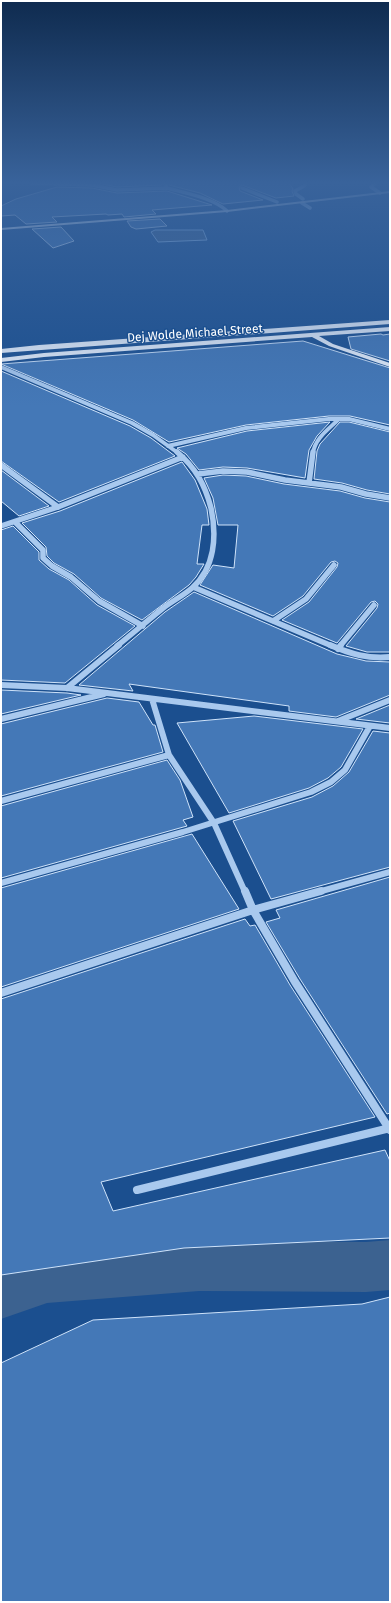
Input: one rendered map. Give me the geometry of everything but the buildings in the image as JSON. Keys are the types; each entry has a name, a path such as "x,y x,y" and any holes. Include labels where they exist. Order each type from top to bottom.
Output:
{"main road":[{"name":"Dej Wolde Michael Street","path":"1,351 390,322"},
{"path":"306,328 313,336 331,345 390,364"},
{"name":"Dej Wolde Michael Street","path":"1,360 44,355 313,336 390,329"}],"street":[{"path":"39,347 44,355"},
{"path":"1,367 53,390 79,399 153,434 183,457 198,474 209,502 214,525 213,553 202,577 193,587 67,688"},
{"path":"168,446 246,428 339,418 390,429"},
{"path":"309,483 314,446 318,439 339,418"},
{"path":"1,526 58,507 183,457"},
{"path":"1,465 58,507"},
{"path":"198,474 223,471 247,472 285,480 342,487 366,494 390,498"},
{"path":"15,522 43,550 43,558 52,566 71,577 99,601 143,626"},
{"path":"273,621 306,599 334,564"},
{"path":"193,587 351,654 364,657 390,657"},
{"path":"338,649 374,605"},
{"path":"1,685 67,688 390,728"},
{"path":"1,719 107,693"},
{"path":"137,1190 390,1128 295,982 253,910 214,823 169,755 152,698"},
{"path":"338,721 390,700"},
{"path":"1,883 214,823 307,794 331,782 345,771 357,752 364,735 370,726"},
{"path":"1,801 169,755"},
{"path":"1,993 253,910 390,872"}],"waterway":[{"path":"1,1293 47,1277 199,1266 366,1267 390,1265"}]}
